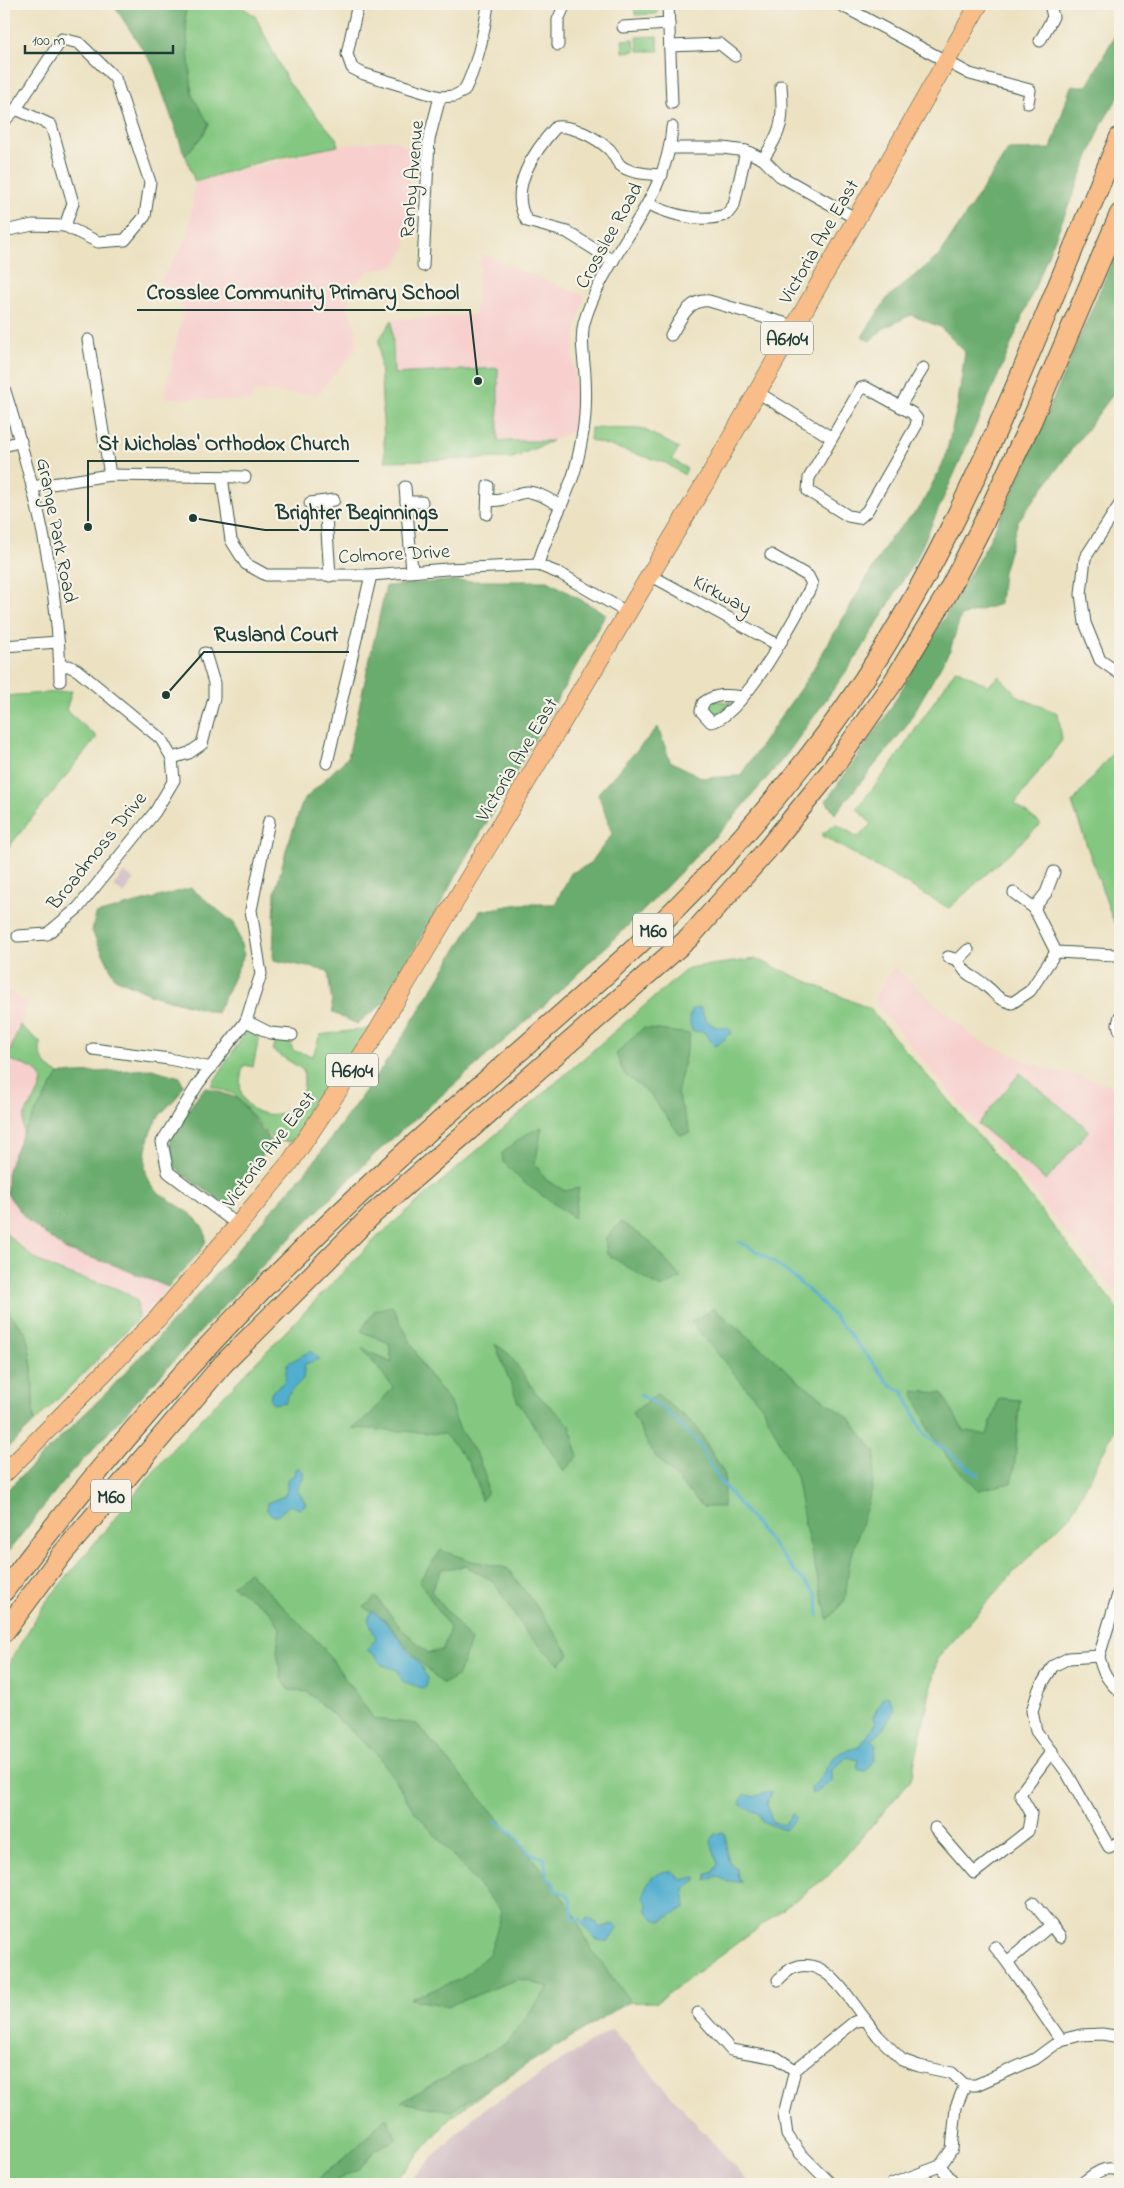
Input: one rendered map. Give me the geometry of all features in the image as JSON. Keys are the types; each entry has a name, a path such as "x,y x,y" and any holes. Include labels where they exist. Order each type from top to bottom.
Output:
{"highway":[{"name":"M60","path":"4,1591 120,1444 201,1354 279,1273 455,1106 638,945 695,888 754,824 809,756 872,668 925,580 964,505 1007,409 1120,137"},
{"name":"M60","path":"4,1632 63,1553 223,1364 374,1213 689,938 766,850 830,772 894,682 951,586 1031,422 1120,214"}],"main road":[{"name":"Victoria Ave East","path":"4,1474 157,1319 238,1225 291,1161 374,1037 628,613 979,4"}],"street":[{"path":"358,4 347,54 352,68 364,74 440,96 454,96 464,91 476,61 488,4"},
{"path":"558,45 558,20 564,4"},
{"path":"668,4 672,103"},
{"path":"839,4 944,62 970,74 1030,90 1028,103"},
{"path":"1040,41 1053,17 1050,4"},
{"path":"623,26 669,24"},
{"path":"4,121 16,109 62,39 78,43 115,78 150,182 145,216 125,240 98,242 65,226 33,225 4,231"},
{"path":"670,46 720,44 736,56"},
{"path":"763,159 780,130 783,116 781,86"},
{"name":"Ranby Avenue","path":"423,266 429,138 440,96"},
{"path":"16,109 51,125 73,203 65,226"},
{"path":"613,261 567,232 527,221 521,211 519,196 526,172 541,144 556,127 566,126 578,130 609,150 621,166 637,172 662,175"},
{"name":"Crosslee Road","path":"538,565 542,548 572,482 585,421 585,378 582,340 584,324 592,299 613,261 649,204 662,175 671,148 672,127"},
{"path":"671,148 723,148 746,151 763,159 780,176 856,218"},
{"path":"649,204 664,212 676,215 711,217 727,214 734,205 746,151"},
{"path":"671,335 691,304 700,300 794,326"},
{"path":"88,340 110,475"},
{"path":"900,406 923,368"},
{"name":"Grange Park Road","path":"4,388 21,441 48,563 58,642 60,681"},
{"path":"861,388 870,388 900,406 915,416 916,426 867,511 859,518 848,516 808,492 809,478 861,388"},
{"path":"757,392 832,438"},
{"path":"4,446 21,441"},
{"path":"32,487 110,475 245,477"},
{"name":"Colmore Drive","path":"222,477 231,540 246,564 266,575 371,575 412,571 538,565 561,574 628,613"},
{"path":"487,514 488,486"},
{"path":"405,487 412,571"},
{"path":"488,500 498,502 527,492 538,494 561,506"},
{"path":"310,503 329,501 330,576"},
{"path":"406,502 422,502"},
{"path":"1120,504 1085,558 1081,594 1085,623 1100,660 1120,674"},
{"path":"744,697 778,645 812,584 808,576 771,555"},
{"path":"327,763 371,575"},
{"name":"Kirkway","path":"650,575 778,645"},
{"path":"4,646 58,642"},
{"path":"60,666 67,666 77,670 146,726 161,739 172,758 189,753 202,744 214,698 214,683 205,653"},
{"name":"Broadmoss Drive","path":"18,936 47,934 78,908 155,812 174,780 172,758"},
{"path":"238,1225 168,1172 162,1142 211,1068 246,1021 261,974 251,910 269,820"},
{"path":"1034,908 1046,893 1054,872"},
{"path":"1014,893 1034,908 1056,952"},
{"path":"968,950 953,958 966,974 987,986 996,997 1012,1003"},
{"path":"1056,952 1115,955 1120,957"},
{"path":"1012,1003 1030,991 1056,952"},
{"path":"1011,1015 1012,1003"},
{"path":"1120,1016 1118,1024 1120,1031"},
{"path":"246,1021 270,1032 292,1035"},
{"path":"94,1049 169,1059 211,1068"},
{"path":"1120,1588 1099,1656 1101,1667 1108,1681 1120,1692"},
{"path":"1099,1656 1069,1658 1053,1666 1039,1689 1032,1711 1036,1731 1052,1751 1109,1847 1120,1842"},
{"path":"936,1828 960,1860 974,1872 1028,1831 1032,1813 1020,1794 1052,1751"},
{"path":"1033,1903 1060,1937"},
{"path":"1007,1962 1051,1925"},
{"path":"995,1947 1061,2040"},
{"path":"778,1980 793,1968 809,1965 824,1971 878,2036 902,2060 919,2066 952,2072 965,2086"},
{"path":"698,2013 731,2050 777,2058 795,2070"},
{"path":"831,2184 800,2153 787,2135 784,2114 795,2070 854,2022 865,2019"},
{"path":"965,2086 976,2084 1035,2059 1061,2040 1081,2035 1102,2034 1120,2037"},
{"path":"892,2184 940,2166 952,2149 955,2137 956,2107 965,2086"},
{"path":"940,2166 955,2184"},
{"path":"1081,2184 1099,2170 1115,2169 1120,2171"}],"shaded area":[{"path":"392,139 411,149 406,247 394,266 369,271 353,284 347,306 357,330 356,349 317,395 254,391 253,401 164,398 184,308 178,291 160,282 188,237 195,182 338,146"},
{"path":"481,254 585,296 576,330 573,356 575,407 572,432 513,458 385,461 379,340 392,320 475,314"},
{"path":"124,872 134,880 124,894 113,886"},
{"path":"894,967 976,1039 1047,1070 1074,1074 1120,1088 1120,1297 878,1006 875,997"},
{"path":"4,988 28,1004 20,1025 40,1042 40,1055 47,1066 59,1074 23,1133 7,1174 27,1220 66,1250 114,1265 168,1287 115,1344 34,1423 32,1367 27,1334 4,1307"},
{"path":"612,2029 750,2184 406,2184 477,2114"}],"green space":[{"path":"113,4 203,4 190,6 185,11 192,95 209,124 203,135 185,156 153,65"},
{"path":"118,4 238,4 255,16 288,82 336,138 338,146 263,161 195,182 153,63"},
{"path":"635,4 657,4 657,14 635,15"},
{"path":"1120,26 1120,94 1103,122 1001,369 917,557 860,652 787,754 734,817 638,916 546,1004 376,1153 243,1285 62,1483 4,1557 4,1493 109,1390 203,1289 313,1163 392,1054 480,911 519,904 555,904 571,873 590,864 612,834 598,793 658,727 670,761 703,778 740,776 809,676 891,537 921,506 945,459 958,403 965,352 940,327 911,315 884,328 870,341 862,337 888,297 939,256 1008,150 1051,149 1071,86 1087,86"},
{"path":"657,36 659,51 638,51 637,37"},
{"path":"634,39 635,51 623,52 622,40"},
{"path":"1120,244 1120,385 1018,521 1003,572 1000,604 961,616 950,650 905,728 835,814 826,801 884,719 986,547 1015,487"},
{"path":"392,320 394,374 498,368 498,441 552,441 513,458 385,461 379,340"},
{"path":"591,428 643,429 679,448 672,459 687,469 684,475 666,463 590,440"},
{"path":"449,581 548,581 606,614 383,1004 357,1024 333,1013 328,971 273,960 275,892 287,847 303,801 348,757 386,586"},
{"path":"956,669 988,686 999,676 1020,698 1058,713 1062,740 1015,804 1041,824 949,908 821,835 836,824 858,837 871,824 857,808 892,764"},
{"path":"72,691 66,710 97,737 4,853 4,696"},
{"path":"716,701 732,702 713,719 706,711 708,705"},
{"path":"1120,749 1120,921 1114,923 1072,803 1114,751"},
{"path":"191,888 235,924 244,955 217,1013 152,995 115,978 92,931 96,914"},
{"path":"756,959 870,1009 1020,1184 1120,1312 1120,1419 1071,1515 1015,1571 937,1659 911,1780 828,1876 657,2002 605,2003 451,2117 393,2184 4,2184 4,1671 45,1603 175,1446 377,1237 688,968"},
{"path":"20,1025 40,1042 44,1061 50,1069 59,1074 23,1133 24,1117 38,1093 41,1080 39,1074 33,1069 7,1059"},
{"path":"248,1028 259,1037 253,1067 244,1065 240,1086 245,1101 256,1111 269,1114 284,1112 296,1104 303,1090 303,1070 272,1050 279,1037 287,1039 294,1051 313,1056 320,1035 371,1028 291,1142 274,1141 234,1094 211,1086"},
{"path":"643,1028 690,1034 677,1094 691,1133 680,1135 649,1093 624,1074 616,1054"},
{"path":"152,1069 180,1077 183,1085 181,1091 159,1116 153,1126 148,1143 145,1168 152,1185 159,1193 195,1218 202,1225 205,1234 203,1247 168,1287 114,1265 66,1250 27,1220 7,1194 7,1174 11,1160 23,1133 59,1074"},
{"path":"1020,1073 1089,1130 1046,1181 978,1124"},
{"path":"205,1087 237,1098 272,1142 227,1205 175,1168 169,1155 173,1135"},
{"path":"542,1127 535,1164 546,1180 565,1191 579,1188 574,1218 523,1182 503,1162 502,1153 525,1135"},
{"path":"621,1222 647,1239 681,1278 661,1288 607,1254 605,1239"},
{"path":"4,1231 24,1250 41,1262 58,1270 116,1288 137,1301 138,1319 34,1423 32,1367 27,1334 4,1307"},
{"path":"392,1306 424,1368 450,1403 460,1430 477,1455 485,1475 487,1493 481,1501 473,1472 444,1434 352,1428 371,1414 393,1387 362,1348 392,1363 389,1343 361,1331 375,1310"},
{"path":"4,1307 27,1334 32,1367 34,1423 4,1452"},
{"path":"714,1308 799,1381 850,1419 876,1453 872,1489 849,1565 845,1600 828,1620 806,1530 796,1476 764,1409 691,1322"},
{"path":"495,1344 509,1354 536,1393 570,1425 578,1456 564,1471 518,1402"},
{"path":"913,1391 942,1393 963,1430 987,1435 999,1398 1020,1400 1015,1463 1011,1483 978,1490 950,1461 929,1430"},
{"path":"657,1394 696,1426 725,1475 723,1507 703,1507 652,1452 632,1413"},
{"path":"441,1550 472,1561 507,1568 535,1604 570,1655 559,1664 527,1634 493,1581 466,1566 442,1569 431,1591 471,1641 458,1675 443,1684 421,1663 384,1620 364,1607 376,1597 401,1628 428,1653 443,1650 450,1628 419,1581"},
{"path":"249,1572 322,1646 374,1719 417,1724 544,1872 573,1912 591,1949 630,2001 451,2111 401,2102 506,2043 549,1987 518,1979 448,2006 410,1999 461,1979 490,1953 502,1912 414,1811 380,1757 308,1692 289,1690 281,1678 277,1651 280,1628 270,1611 232,1586"},
{"path":"386,2117 397,2139 375,2150 360,2168 330,2184 312,2184 355,2149"}],"water":[{"path":"700,1007 704,1017 710,1024 729,1028 732,1033 715,1046 704,1032 692,1031 689,1018 693,1009"},
{"path":"310,1351 320,1359 305,1364 303,1379 291,1391 285,1402 273,1404 270,1401 271,1393 285,1381 287,1364"},
{"path":"299,1468 303,1472 303,1478 297,1489 306,1504 299,1509 290,1505 277,1516 272,1515 267,1510 267,1503 284,1496 287,1490 287,1480 294,1475 295,1469"},
{"path":"372,1611 385,1621 417,1660 428,1678 426,1686 422,1688 402,1681 398,1670 382,1665 375,1655 367,1650 376,1638 368,1619"},
{"path":"889,1696 894,1711 881,1732 871,1741 876,1745 874,1760 866,1771 859,1770 857,1766 858,1760 847,1757 832,1770 832,1781 812,1794 811,1788 836,1756 844,1751 859,1747 863,1739 866,1739 875,1723 873,1717 883,1697"},
{"path":"768,1791 771,1792 767,1804 772,1822 784,1825 792,1814 795,1816 795,1819 785,1830 762,1822 759,1814 741,1805 740,1799 745,1794 754,1797"},
{"path":"724,1832 727,1857 737,1869 738,1878 742,1881 728,1882 717,1876 706,1881 707,1874 712,1873 718,1864 711,1841 715,1834"},
{"path":"665,1871 672,1872 682,1880 696,1877 696,1880 684,1888 686,1907 661,1921 654,1919 646,1911 647,1903 643,1898 649,1881"},
{"path":"588,1918 597,1923 600,1928 614,1924 618,1927 609,1941 600,1941 593,1937 583,1924"}],"waterway":[{"path":"739,1242 784,1270 823,1305 841,1324 891,1386 903,1391 924,1434 978,1475"},
{"path":"640,1395 662,1407 698,1443 721,1482 795,1572 817,1595 818,1616"},
{"path":"496,1821 511,1831 529,1853 544,1858 547,1878 554,1883 555,1890 567,1894 571,1901 573,1920 580,1919 583,1924"}],"place":[{"name":"Crosslee Community Primary School","path":"478,381"},
{"name":"Brighter Beginnings","path":"193,518"},
{"name":"St Nicholas' Orthodox Church","path":"88,527"},
{"name":"Rusland Court","path":"166,695"}]}
